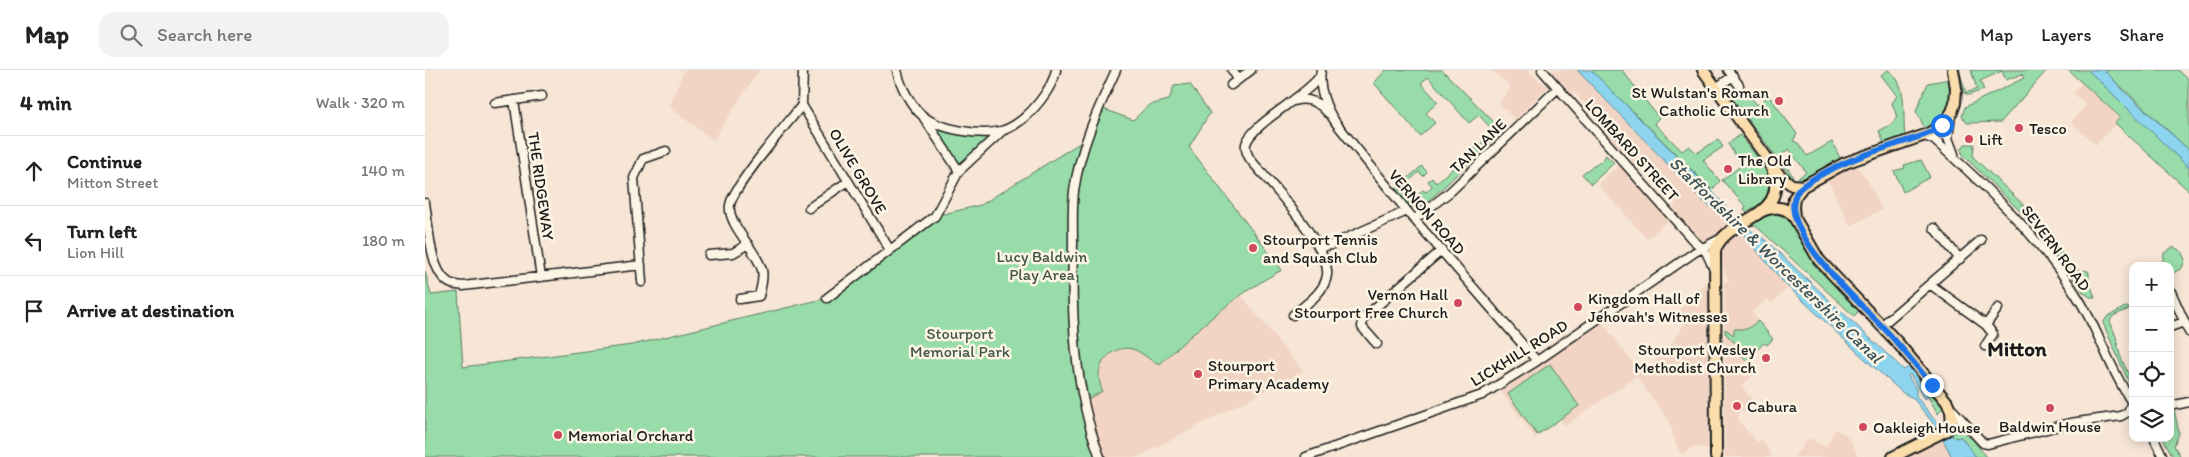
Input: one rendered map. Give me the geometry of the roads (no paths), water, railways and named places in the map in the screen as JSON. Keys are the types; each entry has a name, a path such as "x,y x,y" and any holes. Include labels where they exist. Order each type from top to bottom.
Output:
{"main road":[{"path":"1703,70 1770,163 1788,183 1803,186"},
{"path":"1795,218 1794,198 1803,186 1853,160 1925,136 1942,125 1952,112 1957,93 1953,70"},
{"path":"1716,457 1715,250 1730,233 1761,211 1771,200 1776,186 1770,163"},
{"path":"1761,211 1771,208 1783,208 1791,213 1826,268 1881,326 1950,408 1953,421 1943,433 1893,457"}],"street":[{"name":"OLIVE GROVE","path":"803,70 803,105 847,182 890,250"},
{"path":"897,70 904,90 959,171"},
{"path":"827,298 935,216 959,171 1002,131 1029,114 1044,96 1056,70"},
{"path":"1100,457 1089,426 1077,372 1072,276 1074,192 1086,139 1116,70"},
{"path":"1232,70 1238,79"},
{"path":"1231,85 1251,70"},
{"name":"LOMBARD STREET","path":"1542,70 1709,256 1715,271"},
{"path":"1293,315 1319,292 1328,274 1326,261 1311,234 1250,159 1246,152 1247,143 1252,135 1312,85 1321,73"},
{"name":"VERNON ROAD","path":"1321,73 1327,109 1331,116 1407,211 1537,360"},
{"path":"1716,88 1730,73 1739,85"},
{"name":"TAN LANE","path":"1415,220 1456,186 1558,88"},
{"path":"495,103 542,96"},
{"name":"THE RIDGEWAY","path":"514,100 541,276"},
{"path":"1289,103 1298,100 1311,101 1323,108 1331,116"},
{"path":"740,299 759,296 763,273 735,222 730,205 735,193 748,175 803,105"},
{"path":"1952,112 1948,134 1949,143 1959,162"},
{"path":"924,117 950,128 971,134 1002,131"},
{"name":"SEVERN ROAD","path":"1925,136 1934,140 1959,162 2020,221 2053,263 2083,307 2129,397"},
{"path":"642,282 634,178 643,159 666,151"},
{"path":"809,208 847,182"},
{"path":"425,203 436,268 447,282 463,286 641,265"},
{"path":"1319,248 1331,245 1407,211"},
{"path":"1934,228 1960,259"},
{"name":"LICKHILL ROAD","path":"1308,457 1467,402 1497,386 1537,360 1701,248 1730,233"},
{"path":"1881,326 1931,285 1981,240"},
{"path":"709,255 733,252 747,244"},
{"path":"1377,344 1362,328 1362,319 1442,250"},
{"path":"1931,285 1985,325 1993,334 1985,346"},
{"path":"2174,299 2189,332"},
{"path":"1985,325 1998,308"},
{"path":"2174,326 2184,322"},
{"path":"2174,405 2189,402"},
{"path":"1950,408 1983,443 1993,443 2070,422 2121,416 2129,410"},
{"path":"1943,433 1960,426 1974,435"},
{"path":"2156,442 2163,457"}],"water":[{"name":"Staffordshire & Worcestershire Canal","path":"1577,70 1591,70 1708,187 1739,221 1761,236 1904,370 1910,366 1928,397 1924,399 1910,374 1908,376 1916,389 1916,396 1941,428 1955,438 1961,437 1976,457 1952,457 1938,430 1913,398 1903,393 1867,361 1784,283 1743,234 1703,201"},
{"path":"2088,70 2103,70 2189,150 2189,168"}],"place":[{"name":"St Wulstan's Roman Catholic Church","path":"1779,101"},
{"name":"Tesco","path":"2019,128"},
{"name":"Lift","path":"1969,139"},
{"name":"The Old Library","path":"1728,169"},
{"name":"Stourport Tennis and Squash Club","path":"1253,248"},
{"name":"Vernon Hall Stourport Free Church","path":"1458,303"},
{"name":"Kingdom Hall of Jehovah's Witnesses","path":"1578,307"},
{"name":"Stourport Wesley Methodist Church","path":"1766,358"},
{"name":"Stourport Primary Academy","path":"1198,374"},
{"name":"Cabura","path":"1737,406"},
{"name":"Baldwin House","path":"2050,408"},
{"name":"Oakleigh House","path":"1863,427"},
{"name":"Memorial Orchard","path":"558,435"}],"district":[{"name":"Mitton","path":"2017,348"}],"park label":[{"name":"Lucy Baldwin Play Area","path":"1042,265"},
{"name":"Stourport Memorial Park","path":"960,342"}]}
